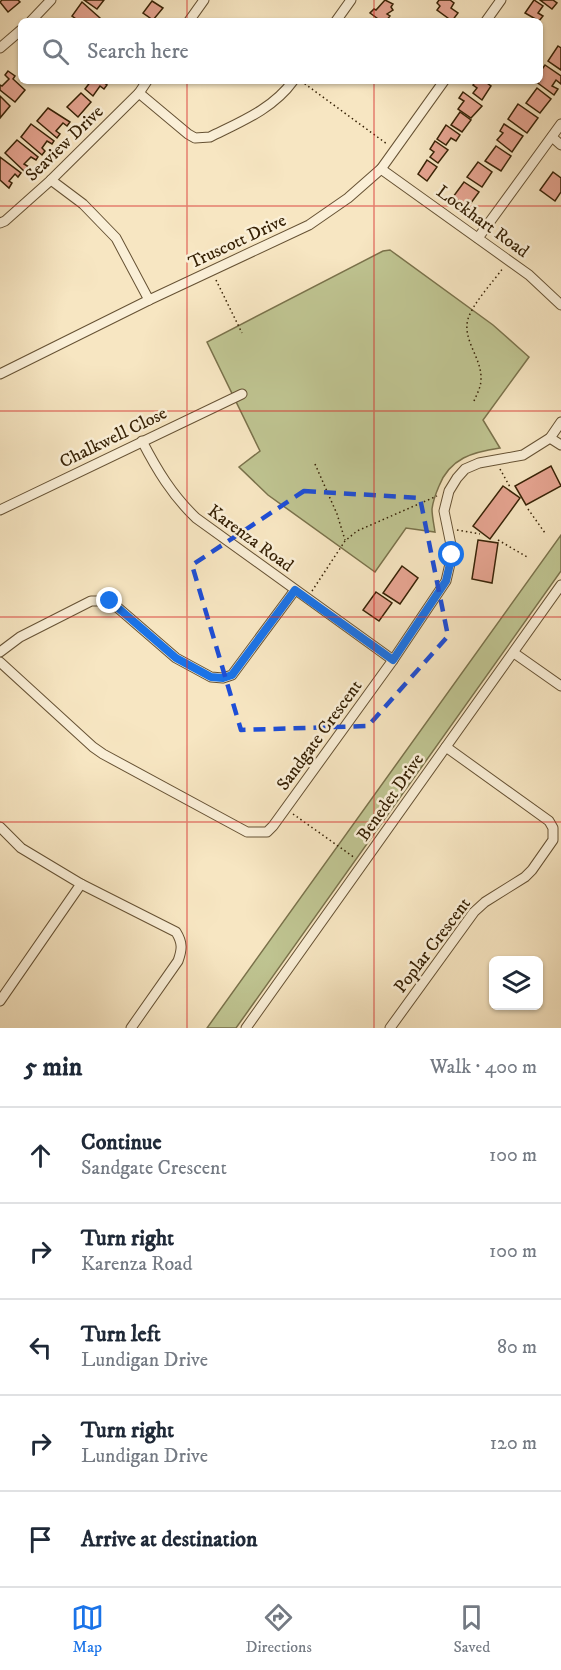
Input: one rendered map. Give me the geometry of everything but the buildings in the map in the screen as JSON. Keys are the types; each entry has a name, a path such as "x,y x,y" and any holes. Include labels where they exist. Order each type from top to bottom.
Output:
{"street":[{"path":"34,18 51,0"},
{"path":"191,18 204,0"},
{"path":"338,18 351,0"},
{"path":"488,18 501,0"},
{"path":"0,48 18,33"},
{"name":"Seaview Drive","path":"0,223 51,180 139,93 145,84"},
{"path":"139,93 188,135 202,139 260,112 284,93 291,84"},
{"name":"Truscott Drive","path":"0,374 149,300 309,225 348,198 381,169 442,84"},
{"path":"478,238 561,124"},
{"path":"552,136 561,145"},
{"name":"Lockhart Road","path":"381,169 529,275 561,305"},
{"path":"51,180 83,204 116,238 149,300"},
{"name":"Chalkwell Close","path":"0,510 242,394"},
{"path":"449,491 465,469 479,463 523,455 550,438 561,422"},
{"path":"550,438 561,445"},
{"name":"Karenza Road","path":"142,441 162,477 183,506 196,518 393,660"},
{"name":"Sandgate Crescent","path":"0,662 98,750 247,832 267,832 393,660 446,581 452,555 449,528 444,511 449,491"},
{"name":"Benedet Drive","path":"246,1028 561,585"},
{"path":"0,652 21,637 92,601 110,601 176,658 211,677 223,678 232,675 295,590"},
{"path":"514,653 561,686"},
{"name":"Poplar Crescent","path":"390,1028 474,912 485,902 525,877 553,840 553,828 549,821 446,747"},
{"path":"0,827 21,848 81,884 176,932 181,940 178,962 131,1028"},
{"path":"0,1000 81,884"}],"path":[{"path":"305,84 395,150"},
{"path":"474,401 481,380 481,371 469,338 468,320 509,260"},
{"path":"212,271 242,333"},
{"path":"496,461 510,487"},
{"path":"315,464 337,514 345,541"},
{"path":"307,599 345,541 357,531 449,491"},
{"path":"528,509 545,533"},
{"path":"449,528 480,534"},
{"path":"498,540 529,558"},
{"path":"286,809 363,864"}],"highlighted area":[{"path":"304,491 420,498 448,636 368,726 241,730 192,565"}],"green space":[{"path":"390,250 493,325 529,357 483,420 500,448 472,454 449,469 439,486 433,503 435,532 406,528 375,572 268,495 239,467 260,451 207,342 383,251"},
{"path":"561,535 561,571 236,1028 207,1028"}],"route":[{"path":"110,601 176,658 211,677 223,678 232,675 295,590 393,660 439,594 450,569 452,555"}]}
